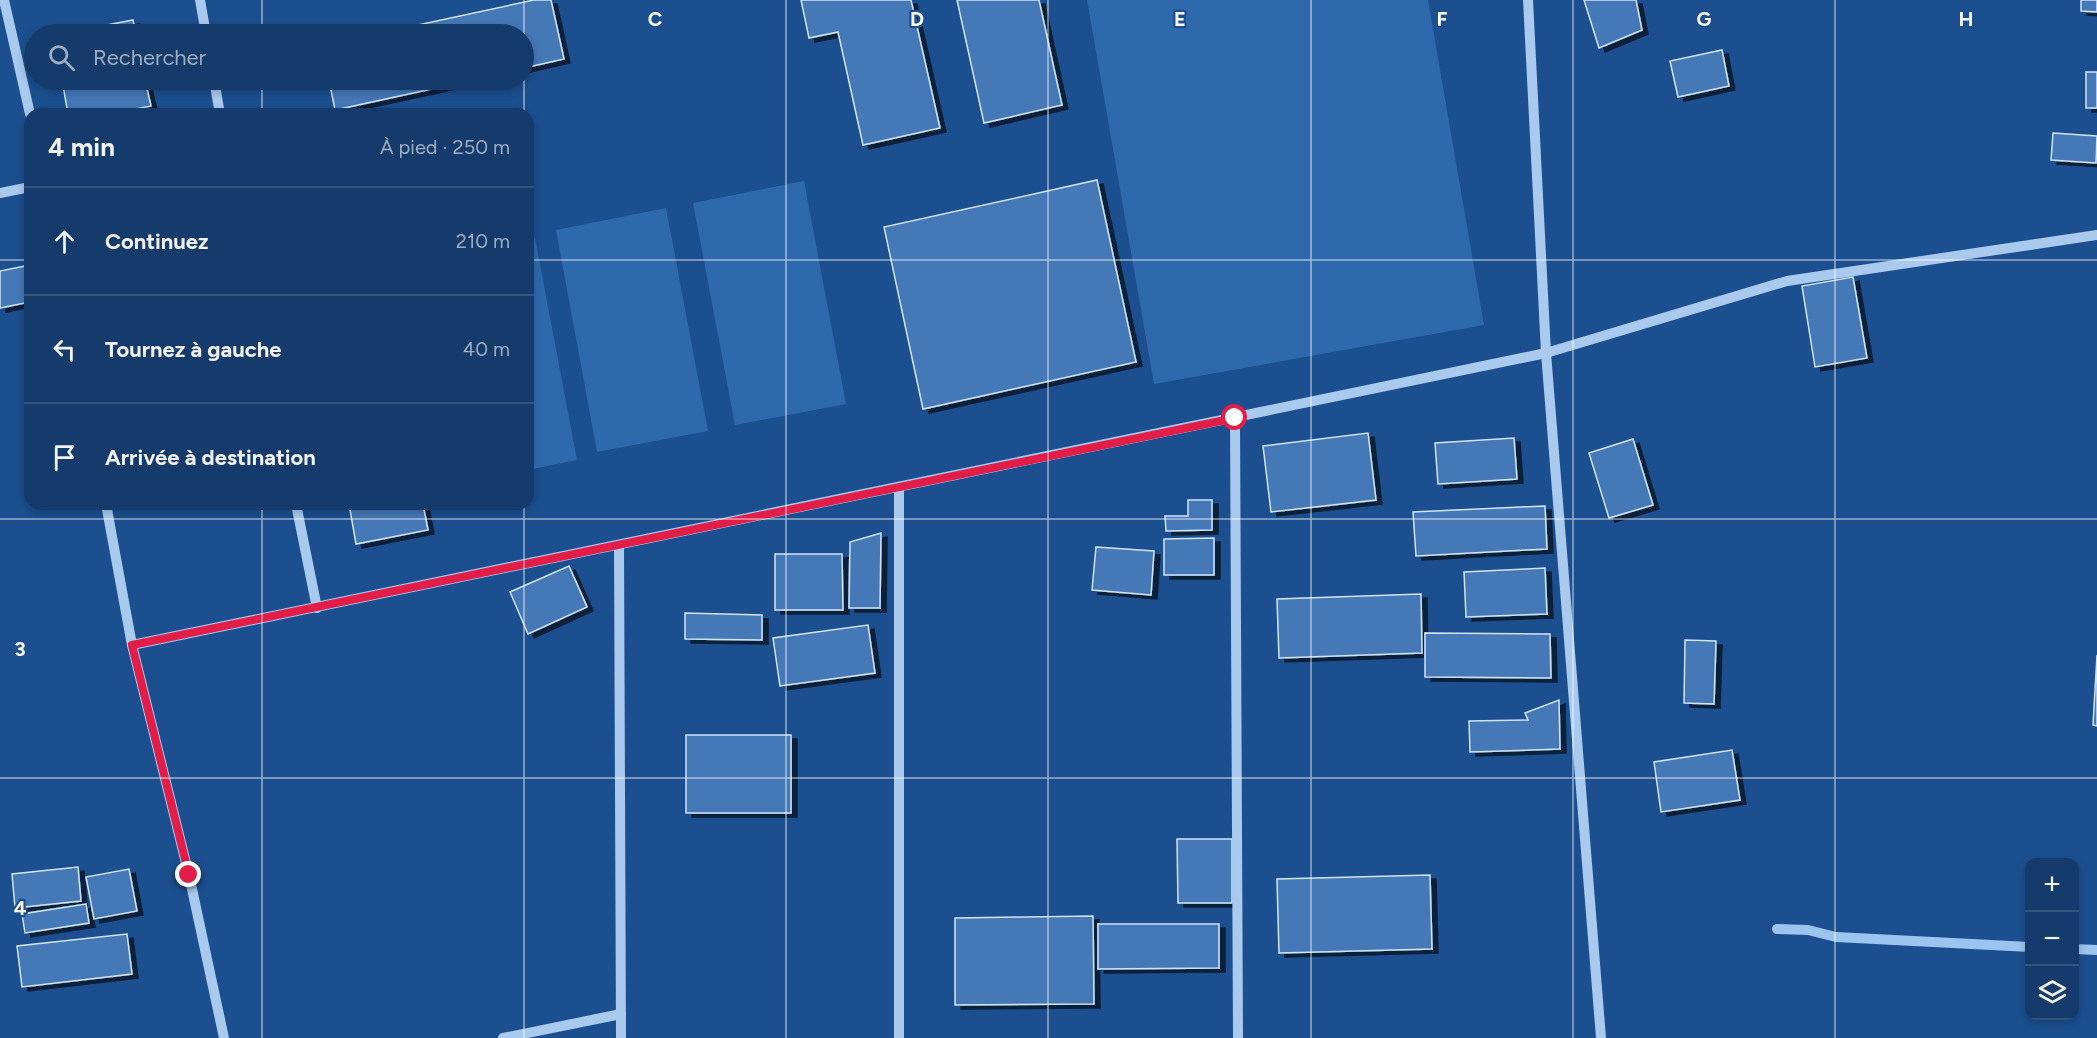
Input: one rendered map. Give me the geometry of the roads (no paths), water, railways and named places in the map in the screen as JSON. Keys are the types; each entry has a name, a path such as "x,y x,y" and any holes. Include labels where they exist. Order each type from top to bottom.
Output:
{"street":[{"path":"4,0 24,88"},
{"path":"200,0 204,24"},
{"path":"1528,0 1546,353 1601,1038"},
{"path":"25,90 29,108"},
{"path":"216,90 219,108"},
{"path":"0,193 24,188"},
{"path":"132,645 1546,353 1787,281 2097,235"},
{"path":"1235,418 1238,1038"},
{"path":"898,1038 899,488"},
{"path":"107,510 132,645 189,875 224,1038"},
{"path":"297,510 317,608"},
{"path":"619,544 621,1038"},
{"path":"503,1038 621,1014"}],"waterway":[{"path":"1777,929 1808,930 1836,937 2025,947"},
{"path":"2079,949 2097,950"}]}
